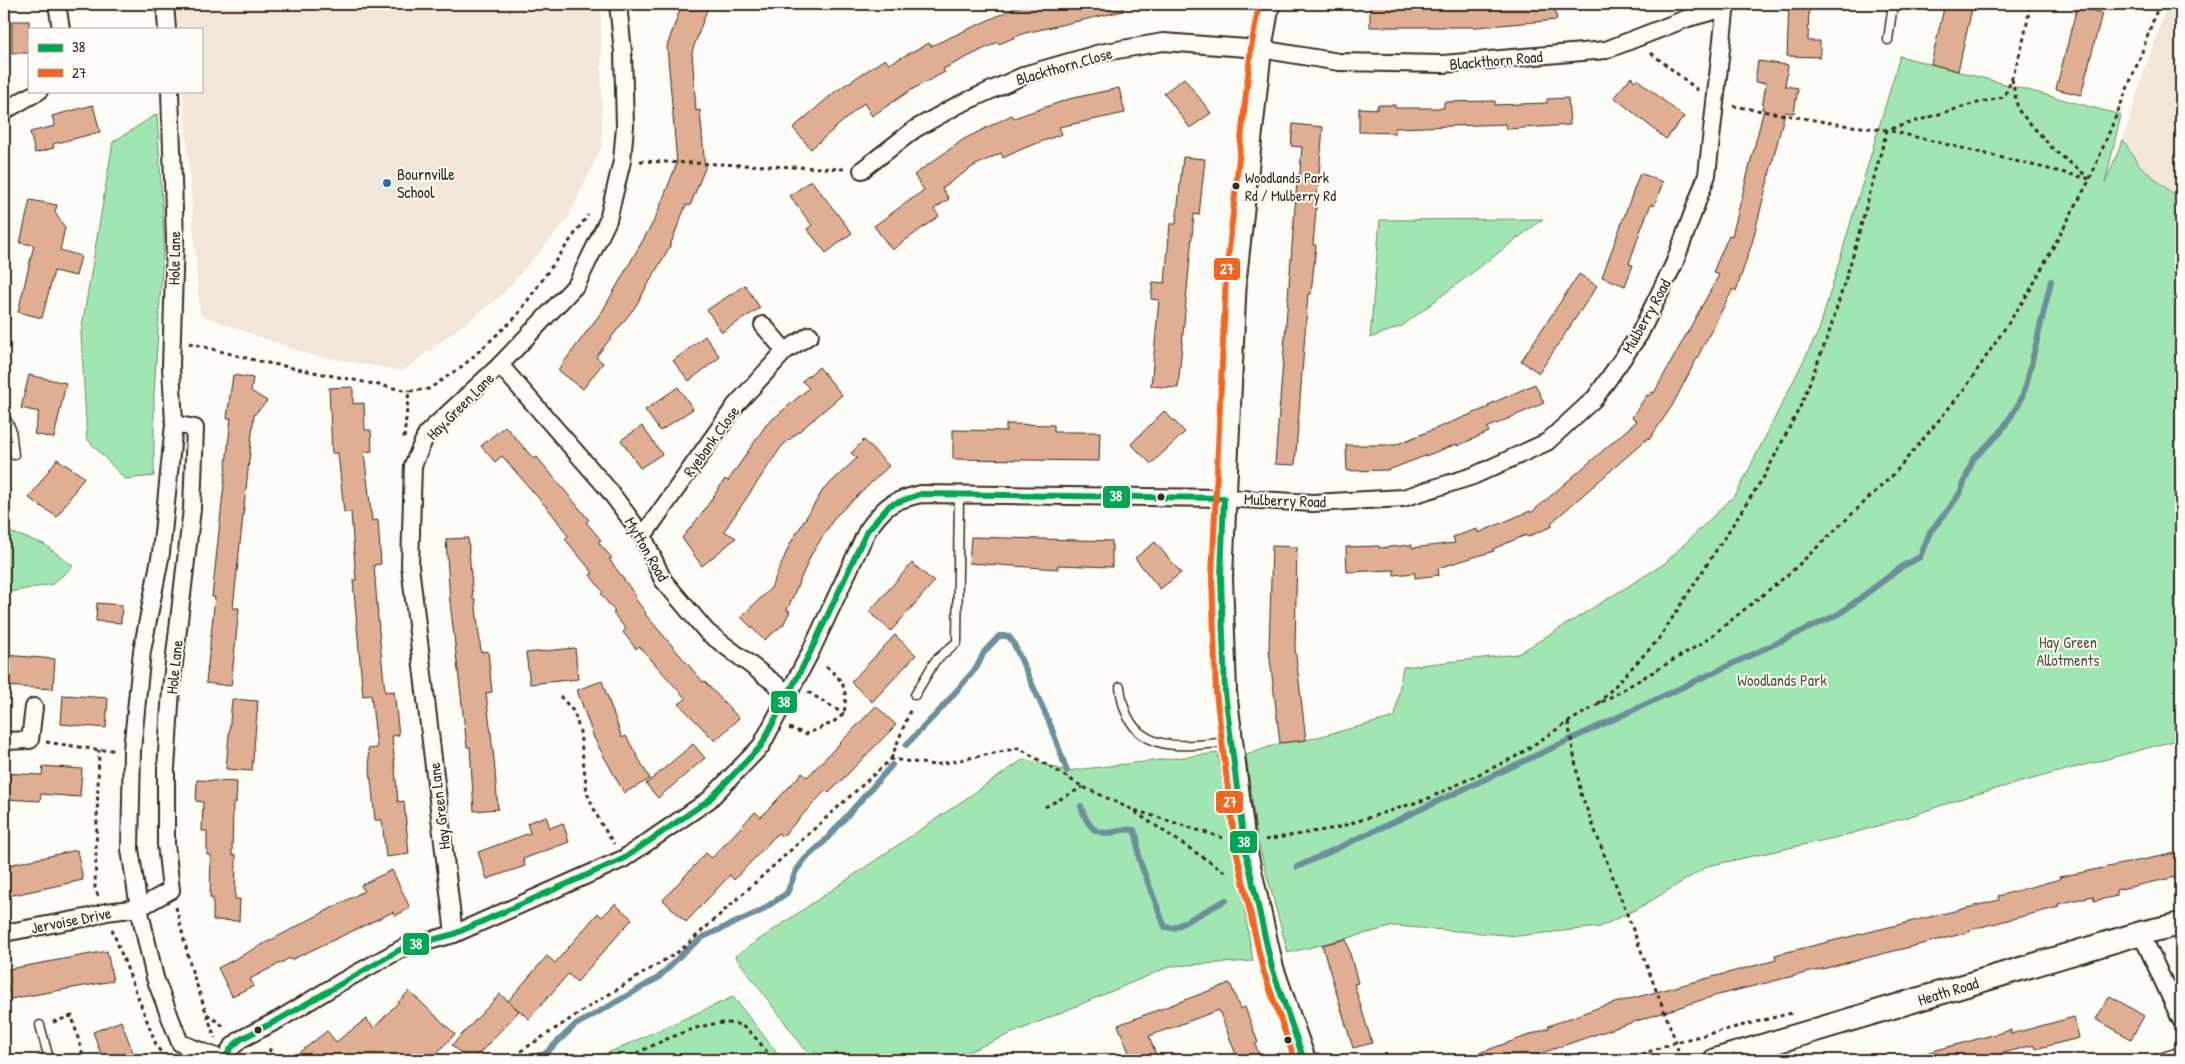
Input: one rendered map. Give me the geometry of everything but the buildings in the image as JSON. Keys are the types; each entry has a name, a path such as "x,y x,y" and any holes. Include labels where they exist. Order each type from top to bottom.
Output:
{"street":[{"path":"57,4 61,28"},
{"path":"165,4 167,28"},
{"name":"Hay Green Lane","path":"454,934 410,566 413,465 427,433 500,365 577,284 608,220 622,161 625,126 623,52 618,4"},
{"path":"1268,4 1260,49 1235,278 1221,577 1224,692 1244,844 1272,968 1304,1060"},
{"name":"Blackthorn Road","path":"1260,49 1339,62 1444,64 1606,50 1688,18 1725,6"},
{"name":"Mulberry Road","path":"226,1058 241,1039 404,948 454,934 623,859 709,800 761,746 792,689 867,531 878,514 895,500 921,494 1224,498 1313,503 1403,498 1474,476 1547,442 1595,398 1639,335 1674,264 1707,175 1725,6"},
{"name":"Blackthorn Close","path":"862,170 915,129 956,106 1027,74 1100,53 1163,42 1260,49"},
{"path":"4,111 37,92"},
{"name":"Hole Lane","path":"170,92 176,240 172,327 174,424 161,553 142,651 132,750 130,849 139,908 155,978 180,1043 226,1058"},
{"path":"763,325 785,351"},
{"name":"Ryebank Close","path":"643,536 735,406 785,351 810,335"},
{"name":"Mytton Road","path":"500,365 608,489 643,536 663,580 707,632 792,689"},
{"name":"Hole Lane","path":"171,890 166,844 166,770 171,690 192,510 195,428 174,424"},
{"path":"4,741 30,740 34,707"},
{"path":"139,908 171,890"},
{"name":"Jervoise Drive","path":"4,933 106,912 139,908"},
{"name":"Heath Road","path":"1715,1060 2141,933 2181,924"},
{"path":"2141,933 2181,1020"}],"lane":[{"path":"1888,40 1893,4"},
{"path":"4,415 11,429 14,455"},
{"path":"915,696 935,661 957,642 959,496"},
{"path":"1120,687 1125,711 1136,728 1153,742 1177,746 1232,742"},
{"path":"40,1025 49,1059 40,1060"},
{"path":"2154,1060 2181,1051"}],"path":[{"path":"1887,130 1969,105 2004,97 2012,79 2027,29 2030,4"},
{"path":"891,759 935,765 1019,748 1083,787 1131,809 1244,844 1336,828 1428,799 1516,757 1568,722 1704,642 1790,574 1893,475 1964,390 2029,292 2090,179 2139,60 2159,4"},
{"path":"1634,39 1714,102 1843,125 1887,130 2090,179"},
{"path":"2012,79 2018,110 2054,150 2090,179"},
{"path":"1594,708 1658,640 1765,474 1801,405 1834,316 1887,130"},
{"path":"622,161 862,170"},
{"path":"172,327 188,343 258,361 409,391 429,389 464,365 516,317 591,211"},
{"path":"404,440 409,391"},
{"path":"775,722 806,734 832,723 844,714 847,695 840,678 810,652"},
{"path":"792,689 844,714"},
{"path":"560,696 574,712 580,732 587,793 600,822 623,859"},
{"path":"507,1060 681,950 891,759 915,696"},
{"path":"1568,722 1581,794 1676,1042 1680,1060"},
{"path":"30,740 98,750"},
{"path":"1045,807 1083,787"},
{"path":"1131,809 1255,892"},
{"path":"171,890 206,1013 218,1045 226,1058"},
{"path":"206,1013 241,1039"},
{"path":"40,1025 72,1016 84,1060"},
{"path":"622,1060 694,1028 720,1022 744,1027 773,1060"},
{"path":"157,1047 167,1060"},
{"path":"836,1060 841,1056"}],"shaded area":[{"name":"Bournville School","path":"176,4 601,4 602,146 567,220 502,295 403,371 310,355 200,315 183,92 202,92 202,28 178,28"},
{"path":"2168,4 2181,4 2181,201 2138,164 2123,140"}],"green space":[{"name":"Woodlands Park","path":"1900,56 2121,115 2105,183 2123,140 2138,164 2181,201 2181,739 1966,797 1908,817 1843,836 1708,866 1639,908 1600,927 1518,936 1395,926 1288,953 1257,839 1246,755 1280,743 1306,740 1395,717 1403,667 1518,654 1664,564 1737,493 1819,330"},
{"path":"157,114 164,238 154,393 154,476 125,479 87,439 81,333 113,142"},
{"path":"1543,219 1402,326 1370,338 1380,220"},
{"path":"4,530 44,544 73,566 53,584 4,593"},
{"path":"1218,753 1253,961 1171,966 949,1060 813,1060 735,956 1024,759 1067,771"},
{"path":"733,997 783,1060 592,1060"}],"waterway":[{"path":"1297,867 1839,614 1903,566 1920,557 1930,532 1961,491 1973,459 2000,433 2020,402 2026,386 2051,281"},
{"path":"906,745 940,710 977,667 984,652 999,636 1008,636 1013,642 1050,724 1067,771"},
{"path":"519,1060 545,1054 574,1026 658,978 684,952 703,937 759,912 787,893 796,871 805,859 823,843 892,765"},
{"path":"1081,806 1088,823 1096,830 1107,833 1134,830 1137,838 1139,859 1165,927 1174,928 1226,900"}],"transit line":[{"name":"27","path":"1259,4 1251,48 1226,277 1212,577 1216,693 1235,845 1263,970 1295,1060"},
{"name":"38","path":"224,1060 231,1048 241,1039 278,1020 403,948 454,934 623,859 709,800 761,746 810,653 867,531 890,505 921,494 1224,498 1221,577 1225,692 1244,844 1272,968 1304,1060"}],"place":[{"name":"Bournville School","path":"387,183"},
{"name":"Woodlands Park Rd / Mulberry Rd","path":"1236,186"}],"park label":[{"name":"Hay Green Allotments","path":"2068,651"}]}
